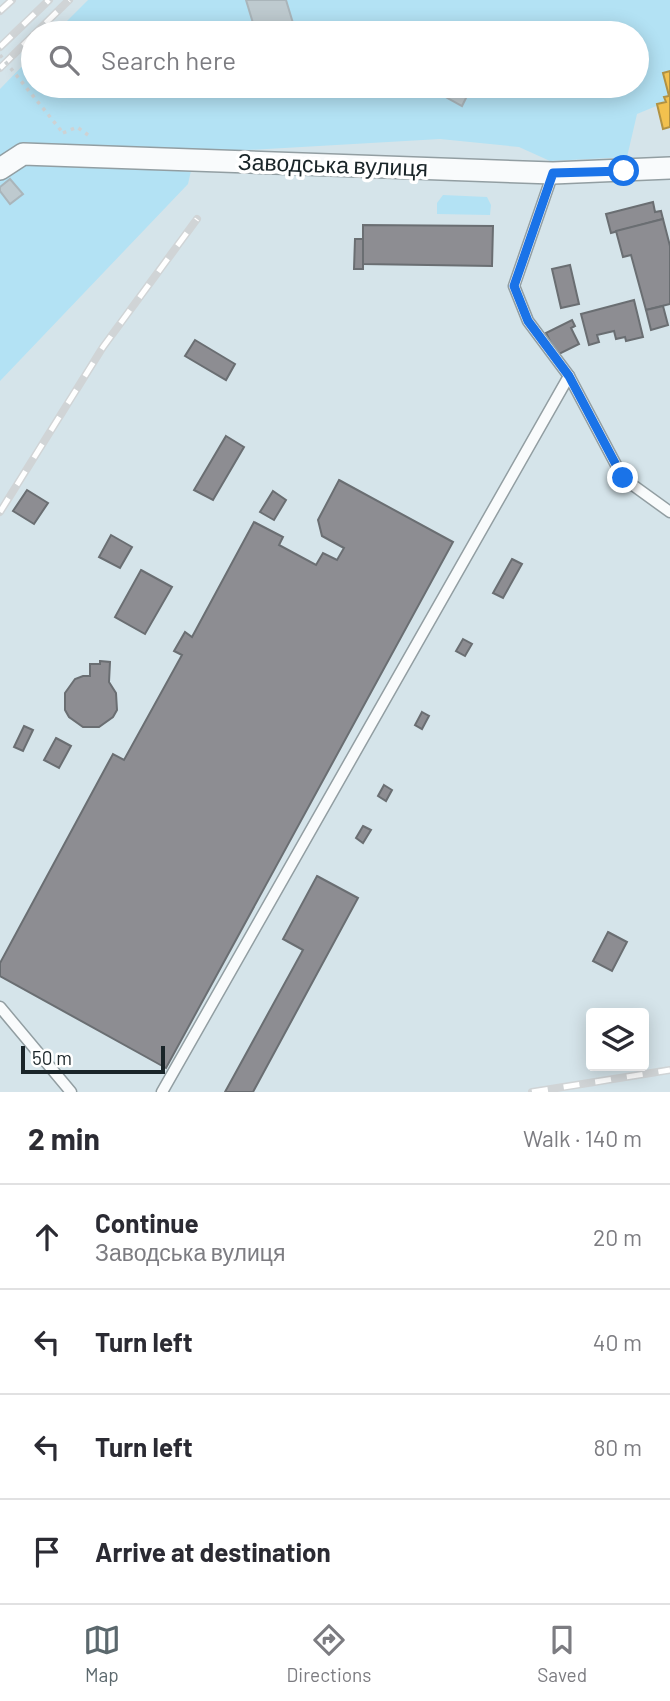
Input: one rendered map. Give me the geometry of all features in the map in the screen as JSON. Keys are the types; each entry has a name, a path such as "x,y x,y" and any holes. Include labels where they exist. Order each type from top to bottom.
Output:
{"street":[{"name":"Заводська вулиця","path":"0,169 23,154 553,173 670,168"}],"lane":[{"path":"553,173 514,286 528,321 569,376 623,478 670,512"},
{"path":"162,1092 569,376"},
{"path":"0,1007 71,1092"}],"path":[{"path":"0,55 21,81"},
{"path":"35,98 63,133"}],"shaded area":[{"path":"88,0 670,0 670,71 663,73 669,96 664,97 666,102 637,114 627,157 550,161 519,147 440,139 195,153 188,184 0,381 0,89 21,67 21,98 649,98 649,21 67,21"},
{"path":"443,195 487,197 491,205 490,215 437,214 437,203"}],"building: Homes":[{"path":"670,71 670,127 663,129 657,104 666,102 664,97 669,96 663,73"}],"building: Industry":[{"path":"653,202 655,212 661,211 663,219 611,233 606,214"},
{"path":"663,219 670,246 670,304 646,310 631,255 623,257 616,231"},
{"path":"363,225 493,226 492,266 363,264"},
{"path":"355,239 363,239 363,269 354,269"},
{"path":"570,265 579,304 561,308 552,269"},
{"path":"634,300 643,337 626,341 625,337 616,339 614,331 597,335 599,342 589,345 581,314"},
{"path":"663,306 668,325 651,330 646,310"},
{"path":"572,320 575,326 571,328 579,344 557,355 546,333"},
{"path":"195,340 235,364 226,380 185,356"},
{"path":"226,436 244,447 213,500 194,490"},
{"path":"339,480 453,542 166,1068 0,976 0,963 113,754 124,760 182,655 174,651 185,632 192,637 254,522 283,537 279,545 316,565 323,553 337,560 344,548 322,536 318,520"},
{"path":"27,490 48,503 34,524 13,511"},
{"path":"273,491 286,500 274,520 260,512"},
{"path":"111,535 132,547 120,568 99,557"},
{"path":"512,559 522,564 503,598 493,593"},
{"path":"141,570 172,587 145,634 115,617"},
{"path":"463,639 472,644 465,656 456,651"},
{"path":"100,661 110,662 109,682 116,693 117,710 113,717 99,727 83,727 69,717 65,710 65,693 75,679 90,676 90,664 100,664"},
{"path":"422,712 429,716 422,729 415,725"},
{"path":"24,726 33,730 23,751 14,747"},
{"path":"56,738 71,746 59,768 44,760"},
{"path":"384,785 392,790 386,801 378,796"},
{"path":"363,826 371,830 363,843 356,838"},
{"path":"317,876 358,898 253,1092 225,1092 303,950 283,939"},
{"path":"608,932 627,942 612,971 593,961"}],"building: Other":[{"path":"246,0 286,0 292,21 252,21"},
{"path":"448,98 466,98 462,106"},
{"path":"10,179 23,194 10,204 0,187"}],"railway":[{"path":"0,11 12,0"},
{"path":"27,21 49,0"},
{"path":"48,21 69,0"},
{"path":"0,47 21,27"},
{"path":"0,68 21,47"},
{"path":"0,512 103,347 197,219"},
{"path":"532,1092 670,1070"}],"route":[{"path":"623,478 569,376 528,321 514,286 553,173 624,171"}]}
